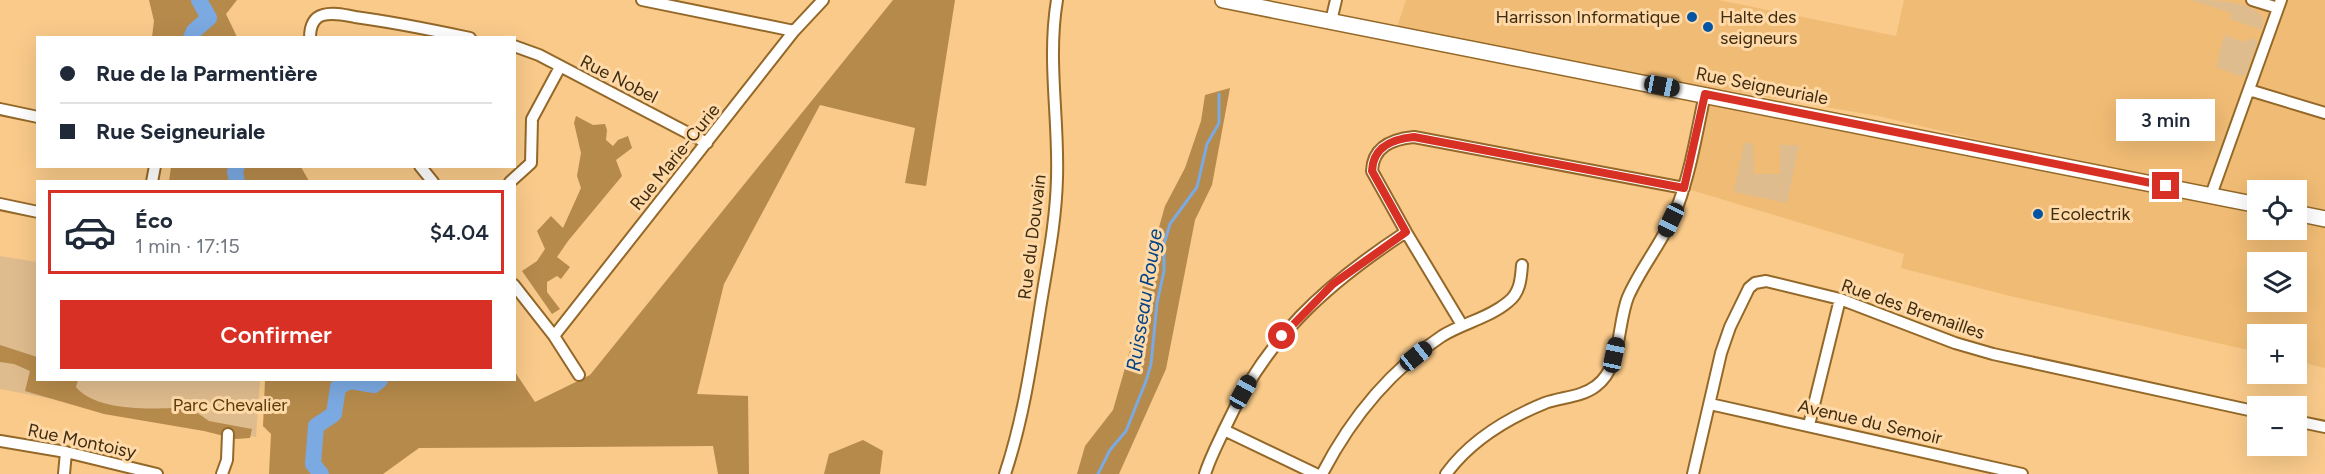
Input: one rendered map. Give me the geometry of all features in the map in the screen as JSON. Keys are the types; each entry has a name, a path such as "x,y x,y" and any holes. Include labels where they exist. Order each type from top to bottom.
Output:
{"street":[{"path":"642,0 794,31"},
{"name":"Rue Marie-Curie","path":"554,336 794,31 823,0"},
{"name":"Rue du Douvain","path":"1005,474 1016,440 1028,380 1054,220 1057,176 1052,39 1057,0"},
{"name":"Rue Seigneuriale","path":"1223,0 2247,203"},
{"path":"1331,21 1336,0"},
{"path":"2211,195 2280,4 2252,0"},
{"path":"310,36 314,20 321,15 332,14 391,22 460,36"},
{"name":"Rue Nobel","path":"516,47 539,55 707,143"},
{"path":"512,180 531,163 532,119 560,67"},
{"path":"2249,90 2325,113"},
{"path":"1446,474 1488,434 1512,418 1546,403 1583,393 1597,385 1608,373 1628,297 1657,249 1678,206 1705,94"},
{"path":"0,109 36,117"},
{"path":"1462,325 1372,171 1372,162 1378,151 1387,143 1414,137 1684,188"},
{"path":"422,168 431,180"},
{"path":"0,204 36,212"},
{"path":"2307,215 2325,219"},
{"path":"1205,474 1224,430 1251,378 1270,351 1295,321 1333,284 1406,232"},
{"path":"1322,474 1364,406 1386,381 1427,347 1462,325 1508,302 1521,284 1522,265"},
{"name":"Rue des Bremailles","path":"1693,474 1721,353 1730,327 1749,288 1766,281 1840,299 1955,343 1993,354 2247,410"},
{"path":"516,288 554,336 579,375"},
{"path":"1809,425 1840,299"},
{"name":"Avenue du Semoir","path":"1710,404 2022,474"},
{"path":"2307,424 2325,428"},
{"path":"1224,430 1316,474"},
{"path":"222,474 227,460 228,434"},
{"name":"Rue Montoisy","path":"0,441 66,452 157,474"},
{"path":"63,474 66,452"}],"shaded area":[{"path":"149,0 237,0 226,14 237,36 152,36 154,21"},
{"path":"893,0 955,0 926,186 905,183 915,128 820,105 724,284 697,394 748,396 749,474 718,474 713,446 419,448 383,474 269,474 271,434 263,426 265,381 516,381 516,374 535,402 590,375"},
{"path":"1406,0 1719,0 1896,36 1904,0 2325,0 2325,219 2307,215 2307,180 2247,180 2247,203 1878,116 1395,33"},
{"path":"1230,88 1212,185 1195,220 1166,369 1119,474 1077,474 1085,446 1113,410 1135,333 1143,284 1165,206 1185,168 1201,121 1205,95"},
{"path":"1709,103 2247,212 2247,240 2307,240 2307,224 2325,228 2325,368 2307,364 2307,324 2247,324 2247,350 2010,296 1901,268 1904,254 1691,190"},
{"path":"576,116 593,125 605,124 606,140 613,146 618,140 628,136 632,148 616,160 622,176 557,257 570,267 561,279 557,276 547,282 547,292 560,309 552,314 522,271 537,261 545,249 537,231 551,216 563,228 581,188 577,176 581,153 574,123"},
{"path":"171,168 302,168 308,180 169,180"},
{"path":"0,345 36,357 36,381 78,381 76,387 86,395 98,401 129,408 189,407 209,421 252,429 250,438 236,439 204,431 104,414 25,391 30,371 14,364 0,362"},
{"path":"863,440 883,451 880,474 824,474 829,454"}],"green space":[{"path":"2191,0 2241,4 2258,12 2263,18 2262,30 2230,19 2231,13"},
{"path":"2224,35 2245,42 2250,38 2258,41 2246,75 2239,76 2216,67"},
{"path":"1744,143 1753,143 1754,174 1780,174 1780,145 1799,145 1787,203 1734,192"},
{"name":"Parc Chevalier","path":"0,256 36,262 36,381 260,381 256,437 0,389"}],"waterway":[{"path":"192,36 194,31 209,18 199,0"},
{"name":"Ruisseau Rouge","path":"1098,474 1110,450 1126,431 1146,381 1151,364 1157,303 1164,271 1164,244 1170,224 1197,187 1207,144 1219,123 1219,94"},
{"path":"236,168 237,180"},
{"path":"321,474 313,464 316,426 334,414 338,387 350,381"},
{"path":"350,381 374,385 379,381"}],"place":[{"name":"Harrisson Informatique","path":"1692,17"},
{"name":"Halte des seigneurs","path":"1708,27"},
{"name":"Ecolectrik","path":"2038,214"}],"route":[{"path":"1282,336 1333,284 1406,232 1372,171 1372,162 1378,151 1387,143 1398,139 1414,137 1684,188 1705,94 2166,186"}]}
